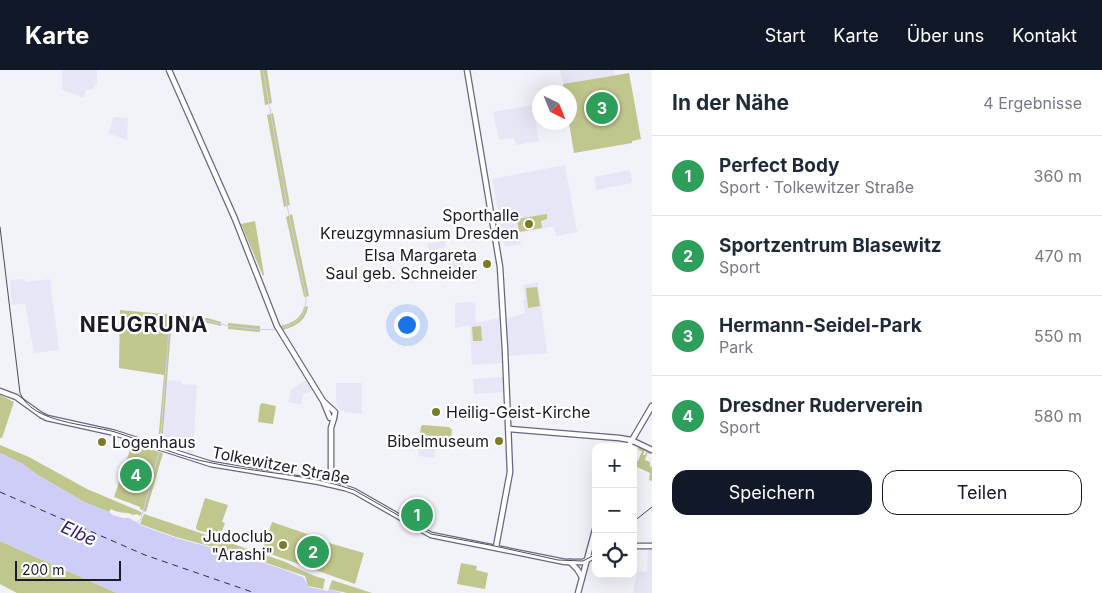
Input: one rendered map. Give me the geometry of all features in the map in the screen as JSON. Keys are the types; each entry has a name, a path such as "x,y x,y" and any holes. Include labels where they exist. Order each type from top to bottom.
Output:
{"main road":[{"path":"169,70 234,219 278,329 331,414 331,476 328,484"},
{"path":"467,70 500,267 510,472 496,547"},
{"name":"Tolkewitzer Straße","path":"0,391 16,397 44,417 115,433 211,464 328,484 354,491 427,533 558,561 587,561"},
{"path":"630,443 652,406"},
{"path":"509,429 631,440 652,450"},
{"path":"578,593 594,533"},
{"path":"637,546 652,546"},
{"path":"587,561 592,558"},
{"path":"570,562 582,577"}],"shaded area":[{"path":"62,70 97,70 97,85 94,85 94,89 86,90 84,98 62,90"},
{"path":"560,70 614,70 615,75 563,84"},
{"path":"532,105 532,130 537,130 539,141 516,145 514,138 499,140 493,112"},
{"path":"114,117 128,118 127,140 108,133"},
{"path":"565,165 577,232 556,236 554,226 519,233 521,244 505,247 492,179"},
{"path":"630,170 632,183 596,190 594,177"},
{"path":"445,240 446,247 429,251 427,244"},
{"path":"461,252 464,270 449,273 445,255"},
{"path":"25,279 25,282 50,279 59,350 34,353 25,303 12,305 10,280"},
{"path":"538,282 547,353 508,356 506,319 525,313 523,285"},
{"path":"475,302 476,323 499,318 502,363 472,365 470,325 455,328 455,303"},
{"path":"502,377 504,392 474,394 473,379"},
{"path":"167,380 181,381 181,384 197,385 193,454 162,444"},
{"path":"305,380 312,390 303,395 301,405 288,402 292,389"},
{"path":"336,383 362,383 362,414 345,412 339,409 336,402"},
{"path":"420,435 439,437 438,448 435,448 434,458 418,456"},
{"path":"648,550 652,550 652,593 633,593 637,571 647,572"}],"green space":[{"path":"260,70 267,70 272,103 265,105"},
{"path":"629,73 641,139 632,141 632,143 574,153 570,130 577,130 577,85 563,84"},
{"path":"273,113 290,205 284,207 267,115"},
{"path":"292,214 309,296 304,297 286,217"},
{"name":"Sporthalle Kreuzgymnasium Dresden","path":"547,214 547,219 541,221 542,228 519,232 517,219"},
{"path":"255,221 264,275 263,276 241,224"},
{"path":"537,287 540,306 528,308 526,288"},
{"path":"308,306 305,316 300,322 283,330 281,326 296,320 301,315 304,307"},
{"path":"120,310 207,318 221,322 221,326 188,321 182,322 171,329 162,445 158,443 164,375 119,368"},
{"path":"228,323 260,326 260,332 228,329"},
{"path":"481,326 482,341 473,341 472,327"},
{"path":"0,395 14,402 2,438 0,438"},
{"path":"262,403 276,406 273,424 258,422 260,405"},
{"path":"421,426 449,427 452,430 451,438 420,435"},
{"path":"132,444 163,453 146,512 140,509 140,507 114,497"},
{"path":"0,445 29,457 87,489 142,513 140,516 111,509 109,512 84,502 36,474 23,464 0,453"},
{"path":"639,447 645,449 643,455 645,455 647,450 651,452 651,454 647,453 645,460 650,462 652,467 652,481 649,480 650,473 637,467 637,461 642,451 638,450"},
{"path":"205,498 228,505 222,522 225,523 220,536 197,530 196,527"},
{"path":"144,514 283,561 309,574 325,579 323,589 308,586 305,576 249,557 176,537 140,524"},
{"path":"272,522 310,535 316,535 315,539 364,553 355,584 262,551"},
{"path":"0,541 117,593 17,593 0,584"},
{"path":"461,563 477,566 476,570 488,573 485,589 457,584"},
{"path":"332,580 372,593 347,593 329,589"}],"water":[{"name":"Elbe","path":"0,453 23,464 36,474 84,502 113,515 129,518 140,525 176,538 282,569 303,577 309,587 328,591 329,589 342,593 117,593 0,541"}],"waterway":[{"path":"263,70 287,205 306,296 305,309 301,318 293,324 281,328"},
{"path":"160,445 169,329 173,324 182,319 193,318 241,328 277,329"},
{"path":"137,523 141,519 160,449"}],"ferry route":[{"path":"0,492 145,555 255,593"}],"tram line":[{"path":"0,227 20,393 26,403 36,411 62,421 115,432 200,460 319,480 354,490 431,534 558,560 583,561 592,556"},
{"path":"637,519 652,507"}],"place":[{"name":"Hermann-Seidel-Park","path":"602,108"},
{"name":"Sporthalle Kreuzgymnasium Dresden","path":"529,224"},
{"name":"Elsa Margareta Saul geb. Schneider","path":"487,264"},
{"name":"Heilig-Geist-Kirche","path":"436,412"},
{"name":"Bibelmuseum","path":"499,441"},
{"name":"Logenhaus","path":"102,442"},
{"name":"Dresdner Ruderverein","path":"136,475"},
{"name":"Perfect Body","path":"417,515"},
{"name":"Judoclub \"Arashi\"","path":"283,545"},
{"name":"Sportzentrum Blasewitz","path":"313,552"}],"district":[{"name":"NEUGRUNA","path":"144,324"}]}
